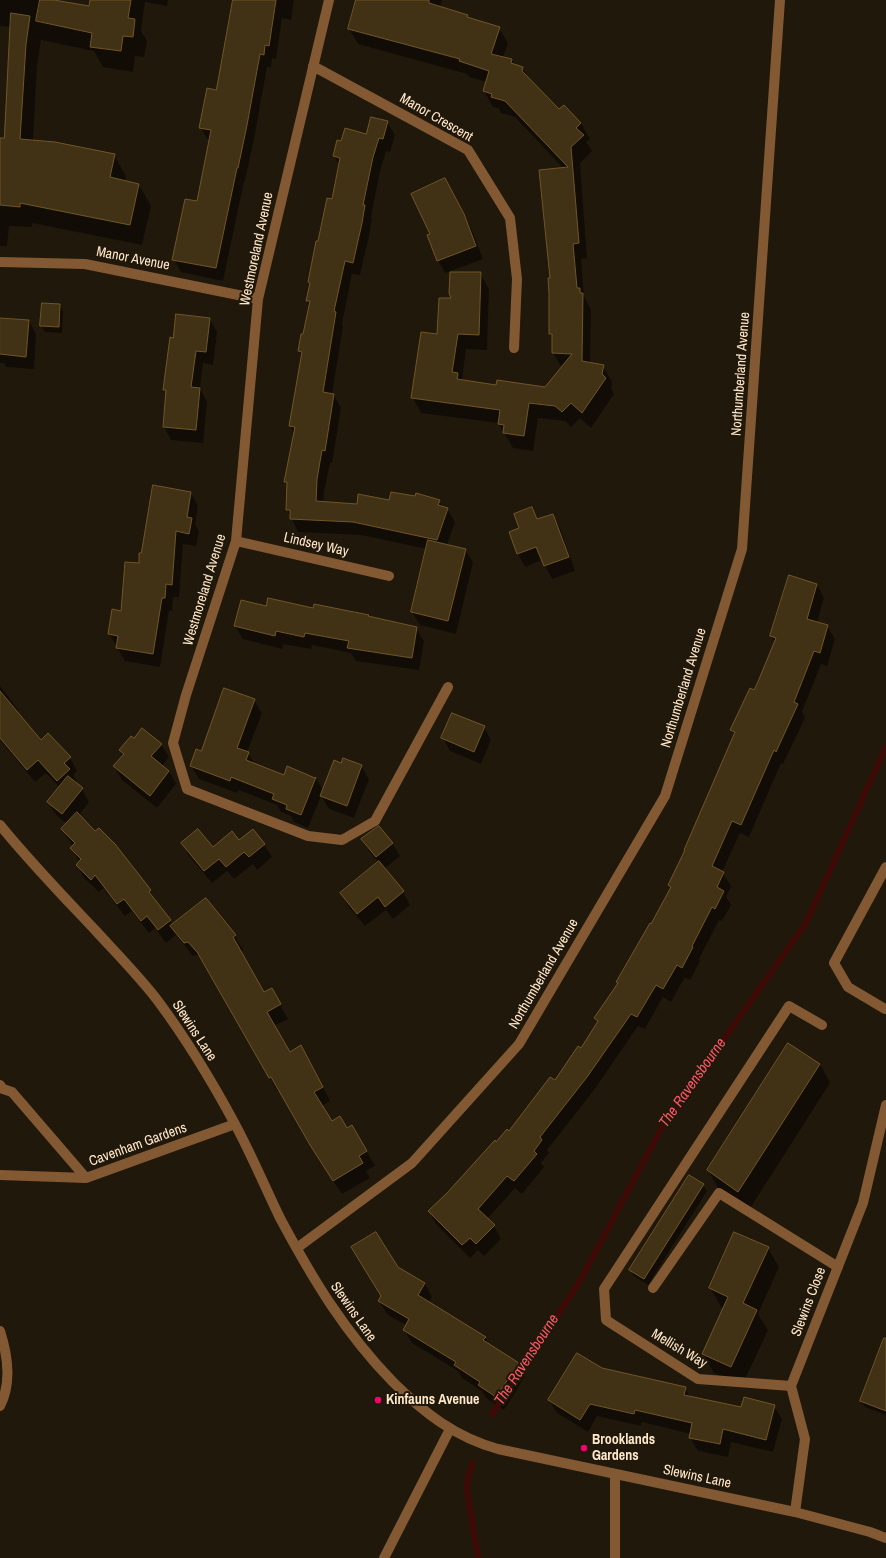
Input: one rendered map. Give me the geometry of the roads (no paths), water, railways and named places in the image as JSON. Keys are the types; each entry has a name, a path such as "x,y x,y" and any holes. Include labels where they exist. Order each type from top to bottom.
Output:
{"street":[{"name":"Westmoreland Avenue","path":"330,0 258,299 236,541 186,695 173,743 187,788 308,836 342,840 375,821 448,687"},
{"name":"Northumberland Avenue","path":"297,1248 412,1163 519,1044 665,796 742,549 780,0"},
{"name":"Manor Crescent","path":"313,66 468,150 510,218 517,279 514,348"},
{"name":"Manor Avenue","path":"0,262 85,264 258,299"},
{"name":"Lindsey Way","path":"236,541 389,576"},
{"name":"Slewins Lane","path":"0,825 27,858 132,970 158,1001 199,1062 235,1124 280,1216 314,1280 368,1356 409,1398 450,1429 478,1443 498,1449 795,1512 870,1532 886,1538"},
{"path":"886,868 834,963 848,987 886,1009"},
{"name":"Mellish Way","path":"791,1386 698,1379 606,1320 604,1289 788,1006 822,1025"},
{"path":"0,1085 3,1089 12,1092 86,1178"},
{"name":"Slewins Close","path":"791,1386 863,1203 886,1105"},
{"name":"Cavenham Gardens","path":"0,1175 86,1178 235,1124"},
{"path":"653,1288 719,1193 838,1267"},
{"path":"0,1332 9,1368 5,1396 0,1406"},
{"path":"791,1386 805,1439 795,1512"},
{"path":"384,1558 450,1429"},
{"path":"615,1475 615,1558"}],"waterway":[{"name":"The Ravensbourne","path":"492,1414 580,1281 662,1127 806,923 886,747"},
{"name":"The Ravensbourne","path":"473,1463 468,1476 467,1490 478,1558"}],"place":[{"name":"Kinfauns Avenue","path":"378,1400"},
{"name":"Brooklands Gardens","path":"584,1448"}]}
